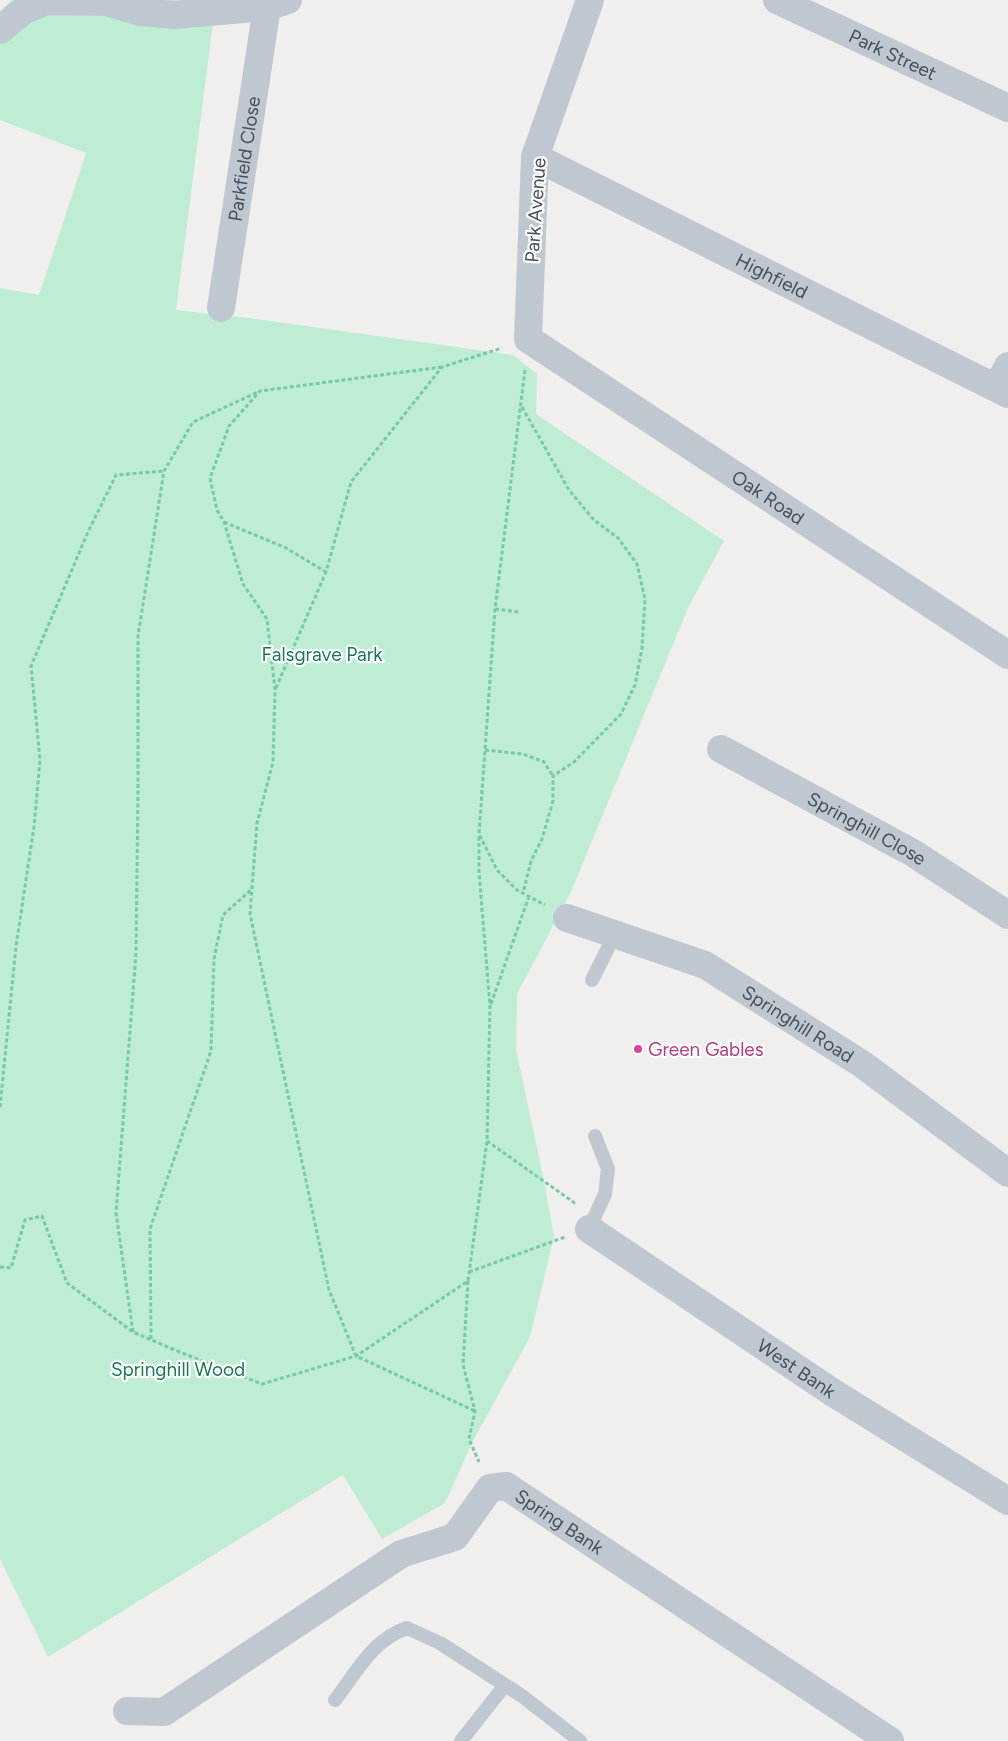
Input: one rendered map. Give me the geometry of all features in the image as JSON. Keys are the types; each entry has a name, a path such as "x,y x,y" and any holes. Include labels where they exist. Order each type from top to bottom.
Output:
{"street":[{"name":"Park Avenue","path":"528,340 535,157 590,0"},
{"name":"Park Street","path":"777,0 1008,108"},
{"path":"0,30 23,11 46,1 107,2 140,12 174,15 277,4"},
{"name":"Parkfield Close","path":"221,308 277,4"},
{"name":"Highfield","path":"535,157 1004,383"},
{"name":"Oak Road","path":"528,340 1008,655"},
{"name":"Springhill Close","path":"721,749 913,853 1008,915"},
{"name":"Springhill Road","path":"567,918 705,965 862,1064 1008,1173"},
{"name":"West Bank","path":"589,1229 832,1392 1008,1501"},
{"name":"Spring Bank","path":"128,1712 164,1712 401,1554 455,1537 490,1488 506,1486 890,1741"}],"lane":[{"path":"592,980 616,934"},
{"path":"589,1229 605,1194 608,1169 595,1136"},
{"path":"335,1700 376,1645 394,1632 406,1628 440,1643 522,1696 580,1741"},
{"path":"460,1741 505,1685"}],"path":[{"path":"133,1332 116,1213 136,953 138,636 164,471 193,422 260,391 442,366 528,340 495,609 479,834 479,872 490,1006 487,1141 468,1281 463,1366 475,1411 469,1439 490,1488"},
{"path":"275,689 326,572 351,482 442,366"},
{"path":"260,391 229,426 210,478 217,510 224,522 243,584 267,619 275,689 273,762 257,823 250,914 329,1290 356,1356 475,1411"},
{"path":"521,406 569,490 594,520 618,538 637,564 645,600 642,648 637,676 635,685 621,714 574,762 553,776"},
{"path":"0,1107 16,946 34,827 40,760 31,666 88,532 116,475 164,471"},
{"path":"224,522 286,548 326,572"},
{"path":"495,609 519,612"},
{"path":"485,750 523,754 544,762 553,776 553,801 542,839 531,861 522,893"},
{"path":"479,834 497,870 517,890 567,918"},
{"path":"151,1339 150,1228 211,1051 214,959 223,915 252,889"},
{"path":"490,1006 529,896"},
{"path":"469,1272 589,1229 580,1206 487,1141"},
{"path":"0,1267 11,1268 25,1220 42,1216 67,1283 133,1332 262,1384 356,1356 468,1281"}],"green space":[{"name":"Falsgrave Park","path":"12,0 216,0 176,310 248,318 513,355 537,374 536,414 724,541 688,608 571,892 517,994 516,1049 554,1236 530,1337 473,1441 445,1503 382,1539 343,1475 48,1657 0,1559 0,288 39,295 86,153 0,120 0,11"}],"place":[{"name":"Green Gables","path":"638,1049"}],"park label":[{"name":"Springhill Wood","path":"178,1369"}]}
